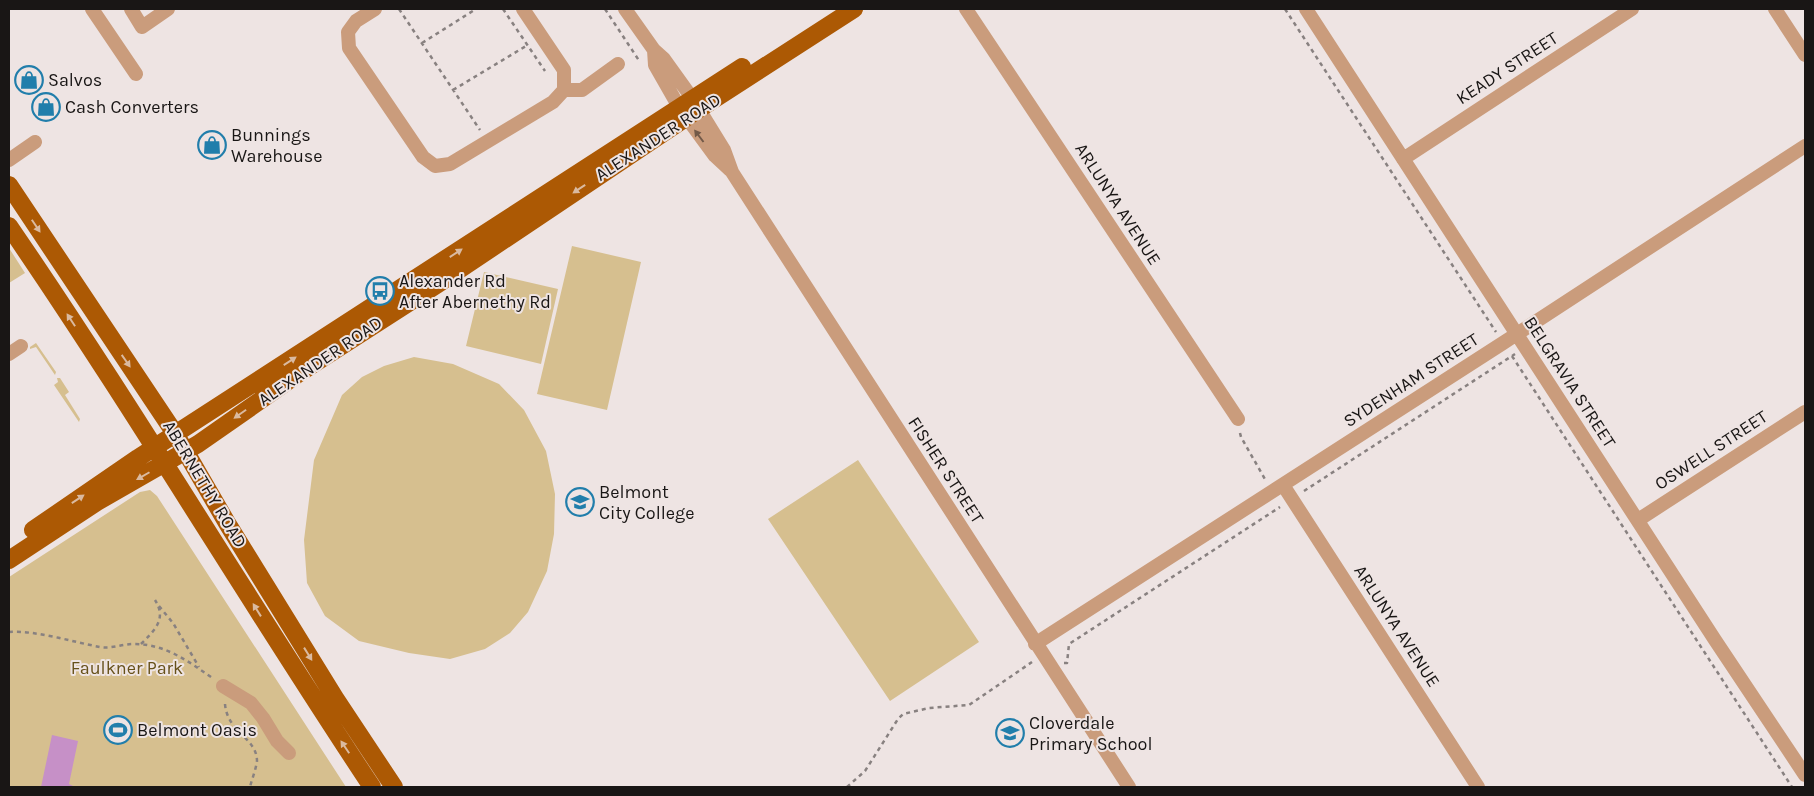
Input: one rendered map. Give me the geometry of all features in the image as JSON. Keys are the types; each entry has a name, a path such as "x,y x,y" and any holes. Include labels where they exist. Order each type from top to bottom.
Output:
{"main road":[{"name":"ALEXANDER ROAD","path":"9,546 159,456 185,451 298,374 438,284 833,9"},
{"name":"ALEXANDER ROAD","path":"9,560 97,502 159,456 176,435 689,108 854,9"},
{"name":"ABERNETHY ROAD","path":"9,185 176,435 335,698 394,787"},
{"name":"ABERNETHY ROAD","path":"9,226 372,787"}],"street":[{"path":"92,9 136,74"},
{"path":"131,9 142,26 168,9"},
{"path":"375,9 356,21 348,32 349,48 423,157 435,166 450,164 553,102 564,90 564,70 526,10"},
{"name":"FISHER STREET","path":"625,9 654,50 655,65 724,150 732,172 1032,650 1129,787"},
{"name":"ARLUNYA AVENUE","path":"966,9 1238,419"},
{"name":"BELGRAVIA STREET","path":"1306,9 1805,775"},
{"name":"KEADY STREET","path":"1403,159 1632,9"},
{"path":"1775,9 1805,55"},
{"path":"564,90 582,90 618,64"},
{"path":"9,160 35,142"},
{"name":"SYDENHAM STREET","path":"1032,650 1805,146"},
{"name":"OSWELL STREET","path":"1638,520 1805,412"},
{"name":"ARLUNYA AVENUE","path":"1278,488 1478,787"},
{"path":"223,686 251,703 277,741 289,753"}],"path":[{"path":"399,9 487,142"},
{"path":"422,43 476,9"},
{"path":"503,9 545,72"},
{"path":"606,9 644,67"},
{"path":"1285,9 1792,787"},
{"path":"453,90 526,46"},
{"path":"1238,419 1241,437 1278,488"},
{"path":"155,600 173,623 200,669"},
{"path":"141,644 158,625 160,619 159,606"},
{"path":"9,632 42,635 107,648 141,644 178,655 200,669 223,686 226,708 231,723 247,738 254,749 257,760 250,787"},
{"path":"847,787 865,771 903,714 929,708 969,705 1032,662 1032,650"}],"green space":[{"path":"572,246 641,262 607,410 537,394"},
{"path":"9,248 25,273 9,283"},
{"path":"484,272 558,289 541,364 466,346"},
{"path":"36,343 56,372 55,375 36,347 30,349"},
{"path":"414,357 453,364 499,384 524,410 546,451 555,494 554,534 547,571 528,612 510,633 485,649 450,659 409,653 359,641 325,616 307,583 304,540 314,460 342,395 362,377 384,366"},
{"path":"57,378 60,378 69,392 65,395 80,419 79,422 54,385 58,382"},
{"path":"858,460 979,642 890,701 768,519"},
{"name":"Faulkner Park","path":"150,490 157,496 346,787 9,787 9,577 140,492"}],"shaded area":[{"path":"52,735 78,741 69,784 73,787 41,787"}],"place":[{"name":"Salvos","path":"29,80"},
{"name":"Cash Converters","path":"46,107"},
{"name":"Bunnings Warehouse","path":"212,145"},
{"name":"Alexander Rd After Abernethy Rd","path":"380,291"},
{"name":"Belmont City College","path":"580,502"},
{"name":"Belmont Oasis","path":"118,730"},
{"name":"Cloverdale Primary School","path":"1010,733"}]}
